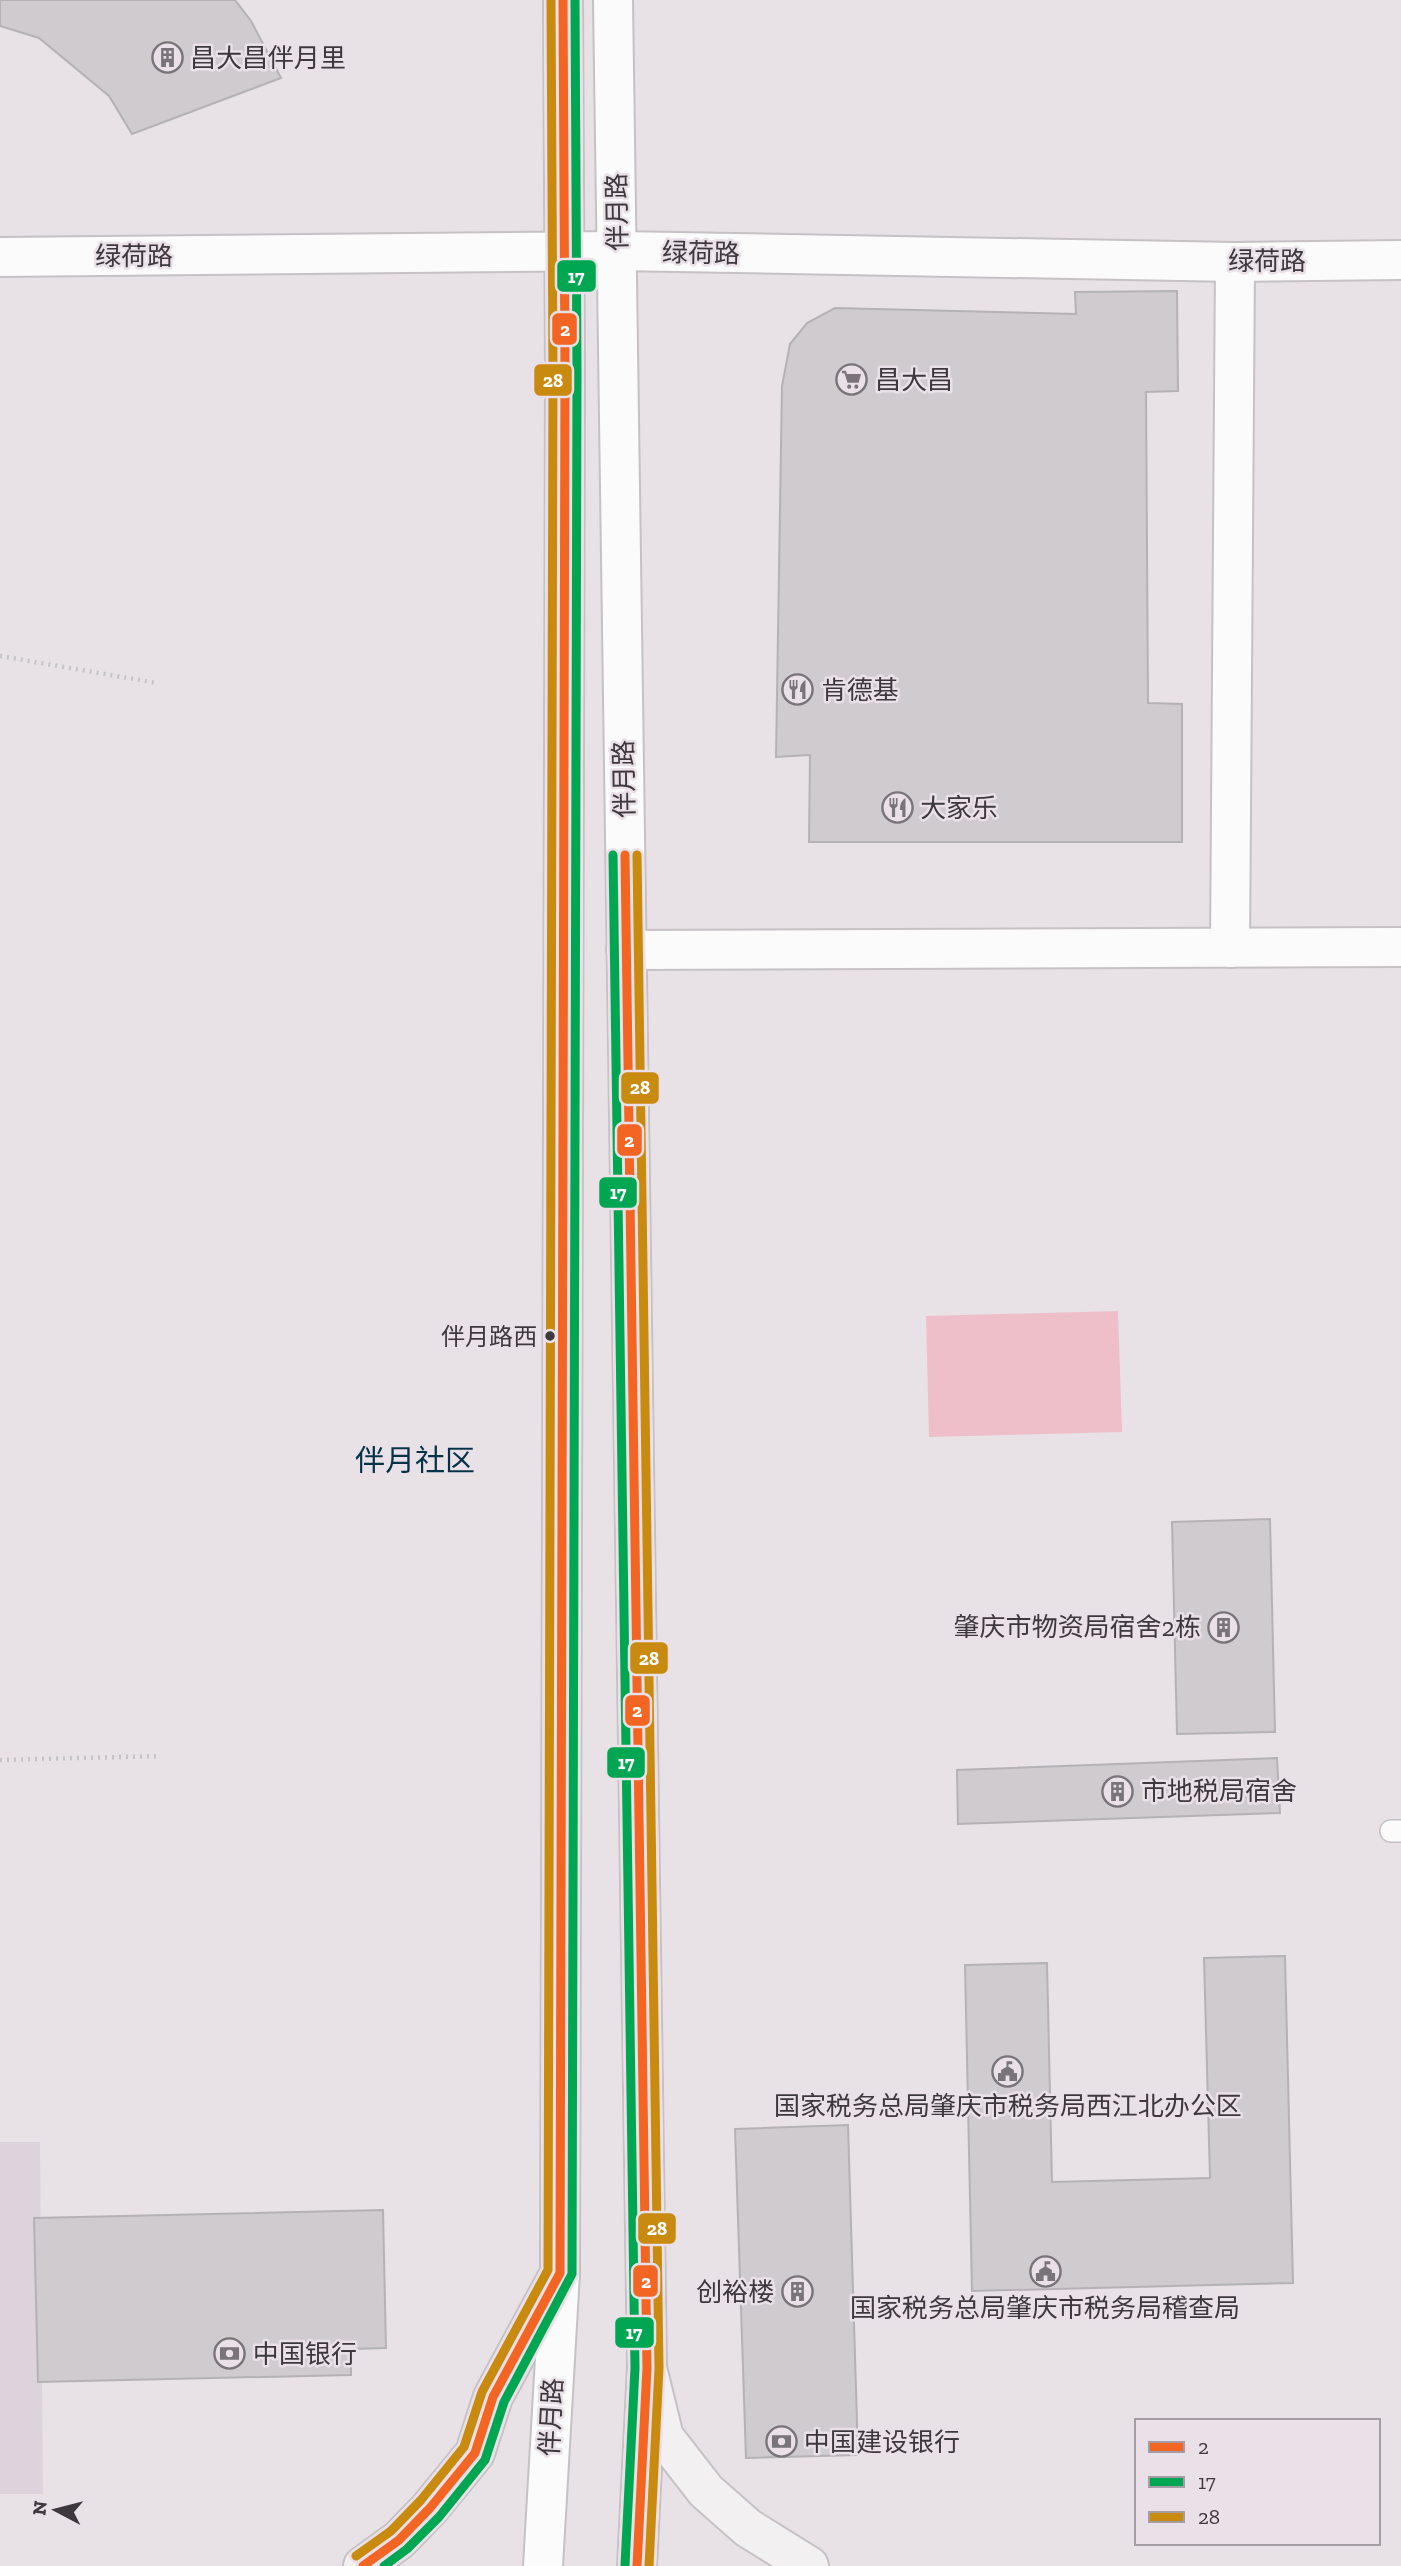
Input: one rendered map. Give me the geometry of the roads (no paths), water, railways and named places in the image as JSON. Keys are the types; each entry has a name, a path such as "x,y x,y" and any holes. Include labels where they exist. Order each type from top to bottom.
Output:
{"main road":[{"path":"363,2566 399,2540 430,2508 475,2452 493,2397 560,2273"},
{"path":"647,2368 664,2437 706,2491 748,2528 809,2566"}],"street":[{"name":"伴月路","path":"543,2566 560,2273 565,252 563,0"},
{"name":"伴月路","path":"613,0 647,2368 638,2566"},
{"name":"绿荷路","path":"0,257 618,251 1235,262 1401,260"},
{"path":"1230,948 1235,262"},
{"path":"626,950 1401,947"}],"place":[{"name":"昌大昌伴月里","path":"167,58"},
{"name":"昌大昌","path":"852,380"},
{"name":"肯德基","path":"798,690"},
{"name":"大家乐","path":"897,808"},
{"name":"伴月路西","path":"550,1336"},
{"name":"肇庆市物资局宿舍2栋","path":"1224,1627"},
{"name":"市地税局宿舍","path":"1118,1791"},
{"name":"国家税务总局肇庆市税务局西江北办公区","path":"1008,2071"},
{"name":"国家税务总局肇庆市税务局稽查局","path":"1045,2272"},
{"name":"创裕楼","path":"797,2292"},
{"name":"中国银行","path":"230,2354"},
{"name":"中国建设银行","path":"781,2442"}],"district":[{"name":"伴月社区","path":"415,1461"}]}
